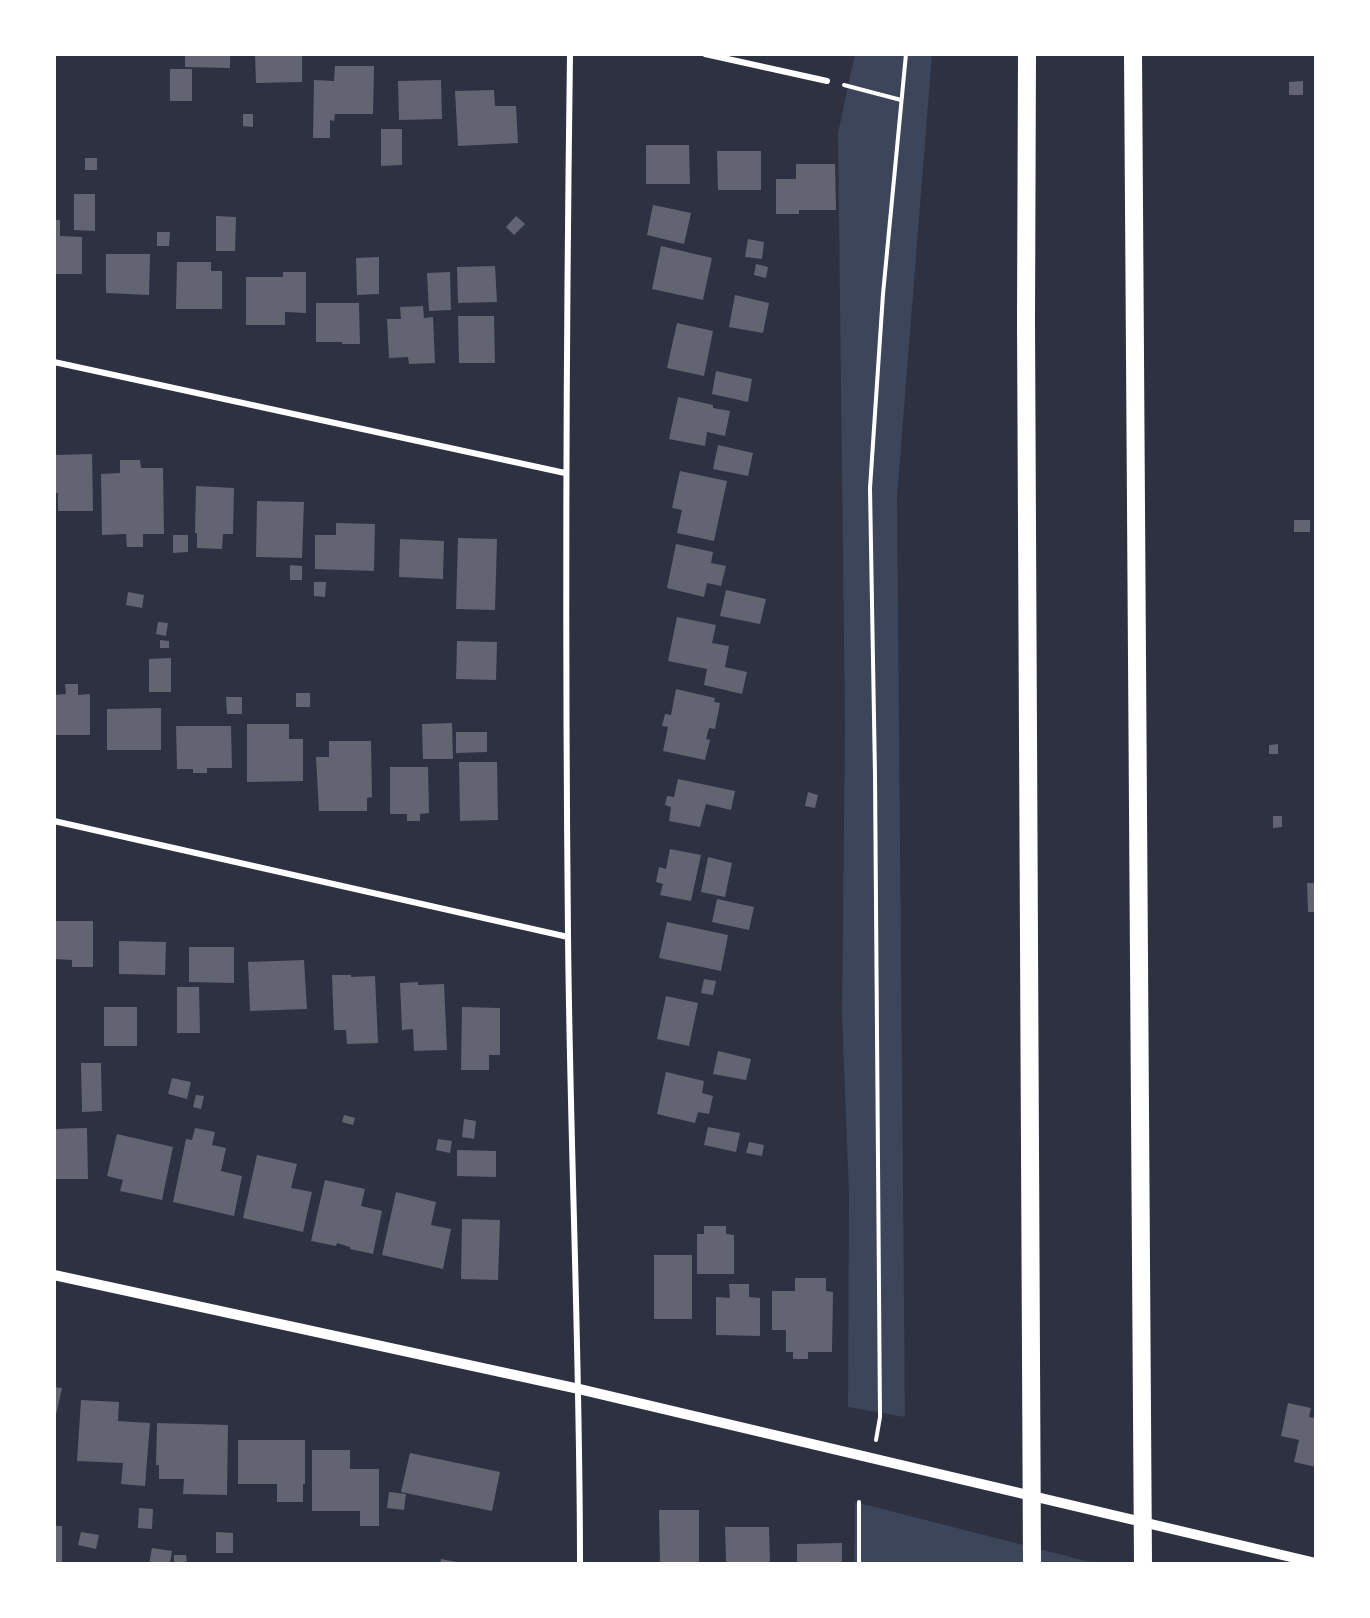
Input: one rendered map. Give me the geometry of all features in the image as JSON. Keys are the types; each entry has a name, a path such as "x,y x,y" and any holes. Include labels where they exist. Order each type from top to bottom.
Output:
{"highway":[{"path":"1027,54 1026,320 1032,1564"},
{"path":"1133,54 1144,1416 1143,1564"}],"street":[{"path":"570,54 565,473 568,937 579,1389 580,1564"},
{"path":"705,54 827,81"},
{"path":"54,362 565,473"},
{"path":"54,821 568,937"},
{"path":"54,1275 579,1389 1316,1563"}],"path":[{"path":"874,1458 880,1405 870,488 884,294 906,54"},
{"path":"827,81 902,100"},
{"path":"859,1502 859,1564"}],"shaded area":[{"path":"855,54 932,54 897,497 905,1417 848,1407 849,1195 842,1014 845,726 838,133"},
{"path":"855,1502 1098,1564 854,1564"}],"building":[{"path":"185,54 230,54 230,68 185,67"},
{"path":"255,54 302,54 302,82 256,83"},
{"path":"335,66 374,66 373,114 335,114 334,121 330,120 330,138 313,138 314,80 334,81"},
{"path":"170,69 192,69 192,101 170,101"},
{"path":"441,80 442,119 399,120 398,81"},
{"path":"1303,81 1303,95 1289,95 1289,82"},
{"path":"494,90 495,106 516,106 518,143 458,146 455,91"},
{"path":"243,114 253,114 253,127 243,126"},
{"path":"381,129 402,129 402,165 381,166"},
{"path":"646,145 689,145 690,184 646,184"},
{"path":"717,151 761,151 761,190 718,190"},
{"path":"85,158 97,158 97,170 85,170"},
{"path":"796,164 835,164 836,210 799,210 799,214 776,214 776,179 796,179"},
{"path":"74,194 95,194 95,231 74,230"},
{"path":"653,205 691,213 684,244 647,235"},
{"path":"216,216 236,217 235,251 216,251"},
{"path":"516,216 525,224 514,235 506,227"},
{"path":"54,220 60,220 60,236 82,237 82,274 54,274"},
{"path":"157,232 170,232 169,246 157,246"},
{"path":"748,239 764,242 762,259 745,257"},
{"path":"661,246 712,258 703,300 652,289"},
{"path":"106,254 150,254 149,295 106,293"},
{"path":"379,257 379,294 357,295 356,258"},
{"path":"177,262 211,262 211,271 222,271 222,309 176,309"},
{"path":"756,264 768,267 766,278 754,275"},
{"path":"495,266 497,302 458,303 457,267"},
{"path":"283,272 306,272 306,313 285,312 285,325 246,325 246,277 283,277"},
{"path":"450,272 451,310 429,311 427,273"},
{"path":"735,295 769,303 763,333 729,327"},
{"path":"316,303 359,303 360,344 316,342"},
{"path":"423,306 424,318 433,317 435,363 409,364 408,357 389,358 387,319 401,319 400,307"},
{"path":"458,316 494,316 495,363 459,363"},
{"path":"677,323 713,331 704,376 667,368"},
{"path":"716,371 752,379 748,402 712,394"},
{"path":"678,397 730,411 725,436 707,432 705,446 669,439"},
{"path":"718,445 753,453 748,476 713,469"},
{"path":"92,454 93,511 58,511 58,493 54,493 54,455"},
{"path":"120,460 140,460 141,468 163,468 164,534 143,534 143,547 127,547 126,534 102,535 101,474 120,473"},
{"path":"680,471 727,481 714,541 677,533 682,510 672,508"},
{"path":"196,486 234,488 233,534 223,534 222,549 197,548"},
{"path":"257,501 304,502 302,558 256,557"},
{"path":"1294,520 1310,520 1310,532 1294,532"},
{"path":"336,523 375,524 374,571 315,569 315,535 336,535"},
{"path":"173,535 188,535 188,552 173,553"},
{"path":"458,538 497,539 495,610 456,609"},
{"path":"400,539 444,541 443,579 399,577"},
{"path":"676,544 713,552 711,563 726,566 721,586 707,583 704,597 667,588"},
{"path":"290,565 302,566 302,580 290,580"},
{"path":"314,582 326,582 325,597 314,596"},
{"path":"726,590 766,599 760,624 720,616"},
{"path":"128,592 144,595 142,608 126,605"},
{"path":"677,617 716,625 712,643 729,646 725,667 747,672 742,694 704,685 707,669 668,661"},
{"path":"158,622 168,623 166,636 156,634"},
{"path":"160,640 169,641 169,648 160,648"},
{"path":"457,641 497,642 496,680 456,679"},
{"path":"171,658 171,692 149,692 149,659"},
{"path":"65,684 78,684 78,695 90,694 90,735 54,735 54,695 66,694"},
{"path":"676,689 715,698 714,702 720,703 715,729 709,728 706,739 710,740 705,760 663,751 668,727 662,726 665,714 671,715"},
{"path":"296,693 310,693 310,707 296,707"},
{"path":"226,697 242,697 242,714 227,714"},
{"path":"161,708 161,750 107,750 107,709"},
{"path":"452,723 453,759 423,759 422,724"},
{"path":"247,724 289,724 289,739 303,739 303,781 247,782"},
{"path":"176,726 231,726 232,768 207,768 207,773 193,773 193,769 177,769"},
{"path":"456,732 487,732 487,752 456,753"},
{"path":"329,741 371,741 372,797 367,798 367,811 319,811 316,757 329,757"},
{"path":"1278,744 1278,754 1269,754 1269,745"},
{"path":"459,762 497,762 498,820 460,821"},
{"path":"390,767 428,767 429,813 420,814 420,821 407,821 407,814 390,814"},
{"path":"678,779 735,791 731,810 706,804 700,827 669,821 671,807 665,805 667,796 674,797"},
{"path":"808,792 818,795 815,808 805,806"},
{"path":"1273,816 1282,816 1282,827 1273,828"},
{"path":"670,849 701,855 691,901 660,895 663,884 656,882 659,867 666,869"},
{"path":"708,857 732,863 725,897 701,892"},
{"path":"1307,883 1316,883 1316,912 1308,912"},
{"path":"717,899 754,907 749,930 712,922"},
{"path":"54,921 93,921 93,967 72,967 72,960 54,959"},
{"path":"667,922 728,935 721,971 659,958"},
{"path":"119,941 166,942 165,975 119,974"},
{"path":"189,947 234,947 234,983 189,982"},
{"path":"304,960 307,1009 250,1011 248,962"},
{"path":"332,975 375,976 378,1043 347,1044 346,1030 334,1030"},
{"path":"704,979 716,981 713,995 701,993"},
{"path":"418,982 418,985 444,984 447,1050 414,1051 413,1029 402,1030 400,983"},
{"path":"177,987 199,987 200,1033 177,1033"},
{"path":"666,996 698,1003 689,1046 657,1039"},
{"path":"104,1007 137,1007 137,1046 104,1046"},
{"path":"462,1007 500,1008 500,1055 489,1055 489,1070 461,1070"},
{"path":"718,1051 751,1059 746,1080 713,1074"},
{"path":"81,1063 101,1063 102,1111 82,1112"},
{"path":"666,1072 704,1081 702,1093 713,1096 709,1114 698,1112 695,1123 657,1114"},
{"path":"172,1078 191,1082 187,1099 168,1094"},
{"path":"196,1095 204,1096 201,1109 193,1107"},
{"path":"344,1115 355,1118 353,1125 342,1122"},
{"path":"464,1119 476,1121 474,1139 462,1137"},
{"path":"708,1127 740,1133 736,1152 704,1145"},
{"path":"87,1128 88,1179 54,1179 54,1129"},
{"path":"195,1128 215,1132 212,1145 226,1148 221,1171 242,1176 234,1216 173,1202 186,1139 192,1140"},
{"path":"117,1134 173,1147 162,1200 120,1191 123,1180 107,1176"},
{"path":"438,1139 452,1141 450,1153 436,1150"},
{"path":"749,1142 764,1145 762,1156 746,1153"},
{"path":"457,1150 496,1151 496,1177 457,1176"},
{"path":"257,1155 297,1164 291,1188 312,1192 303,1232 243,1218"},
{"path":"325,1180 365,1189 361,1206 382,1211 373,1254 350,1249 350,1247 337,1243 336,1246 311,1241"},
{"path":"396,1192 436,1202 431,1225 451,1229 443,1269 382,1255"},
{"path":"462,1219 500,1220 498,1280 461,1279"},
{"path":"704,1226 726,1226 726,1234 734,1235 734,1274 697,1274 697,1234 704,1234"},
{"path":"654,1255 692,1255 692,1319 654,1319"},
{"path":"795,1278 826,1278 826,1291 833,1292 832,1352 808,1352 808,1359 793,1359 793,1352 786,1352 786,1330 772,1330 772,1291 795,1291"},
{"path":"729,1284 749,1284 749,1297 760,1298 760,1336 716,1335 716,1297 730,1298"},
{"path":"54,1387 62,1388 55,1419 54,1419"},
{"path":"81,1400 119,1402 118,1421 150,1423 145,1486 121,1484 123,1463 77,1461"},
{"path":"1288,1403 1311,1408 1309,1417 1316,1418 1316,1467 1294,1462 1299,1440 1281,1436"},
{"path":"157,1423 228,1425 227,1495 183,1494 184,1479 159,1479 159,1465 156,1465"},
{"path":"238,1440 305,1440 303,1502 277,1502 277,1484 238,1484"},
{"path":"312,1450 350,1450 350,1469 379,1469 379,1526 360,1526 360,1511 312,1511"},
{"path":"410,1453 500,1472 492,1511 401,1492"},
{"path":"389,1492 406,1494 404,1510 387,1508"},
{"path":"139,1508 153,1509 152,1529 138,1528"},
{"path":"659,1510 699,1510 699,1564 660,1564"},
{"path":"54,1526 62,1526 62,1562 54,1562"},
{"path":"725,1527 769,1527 770,1564 717,1564 717,1562 726,1562"},
{"path":"81,1532 99,1535 96,1549 78,1545"},
{"path":"216,1532 233,1533 233,1553 216,1553"},
{"path":"842,1543 842,1564 797,1564 797,1544"},
{"path":"152,1548 172,1551 170,1564 149,1564"},
{"path":"174,1555 186,1555 187,1564 174,1564"},
{"path":"441,1559 462,1563 462,1564 440,1564"}]}
